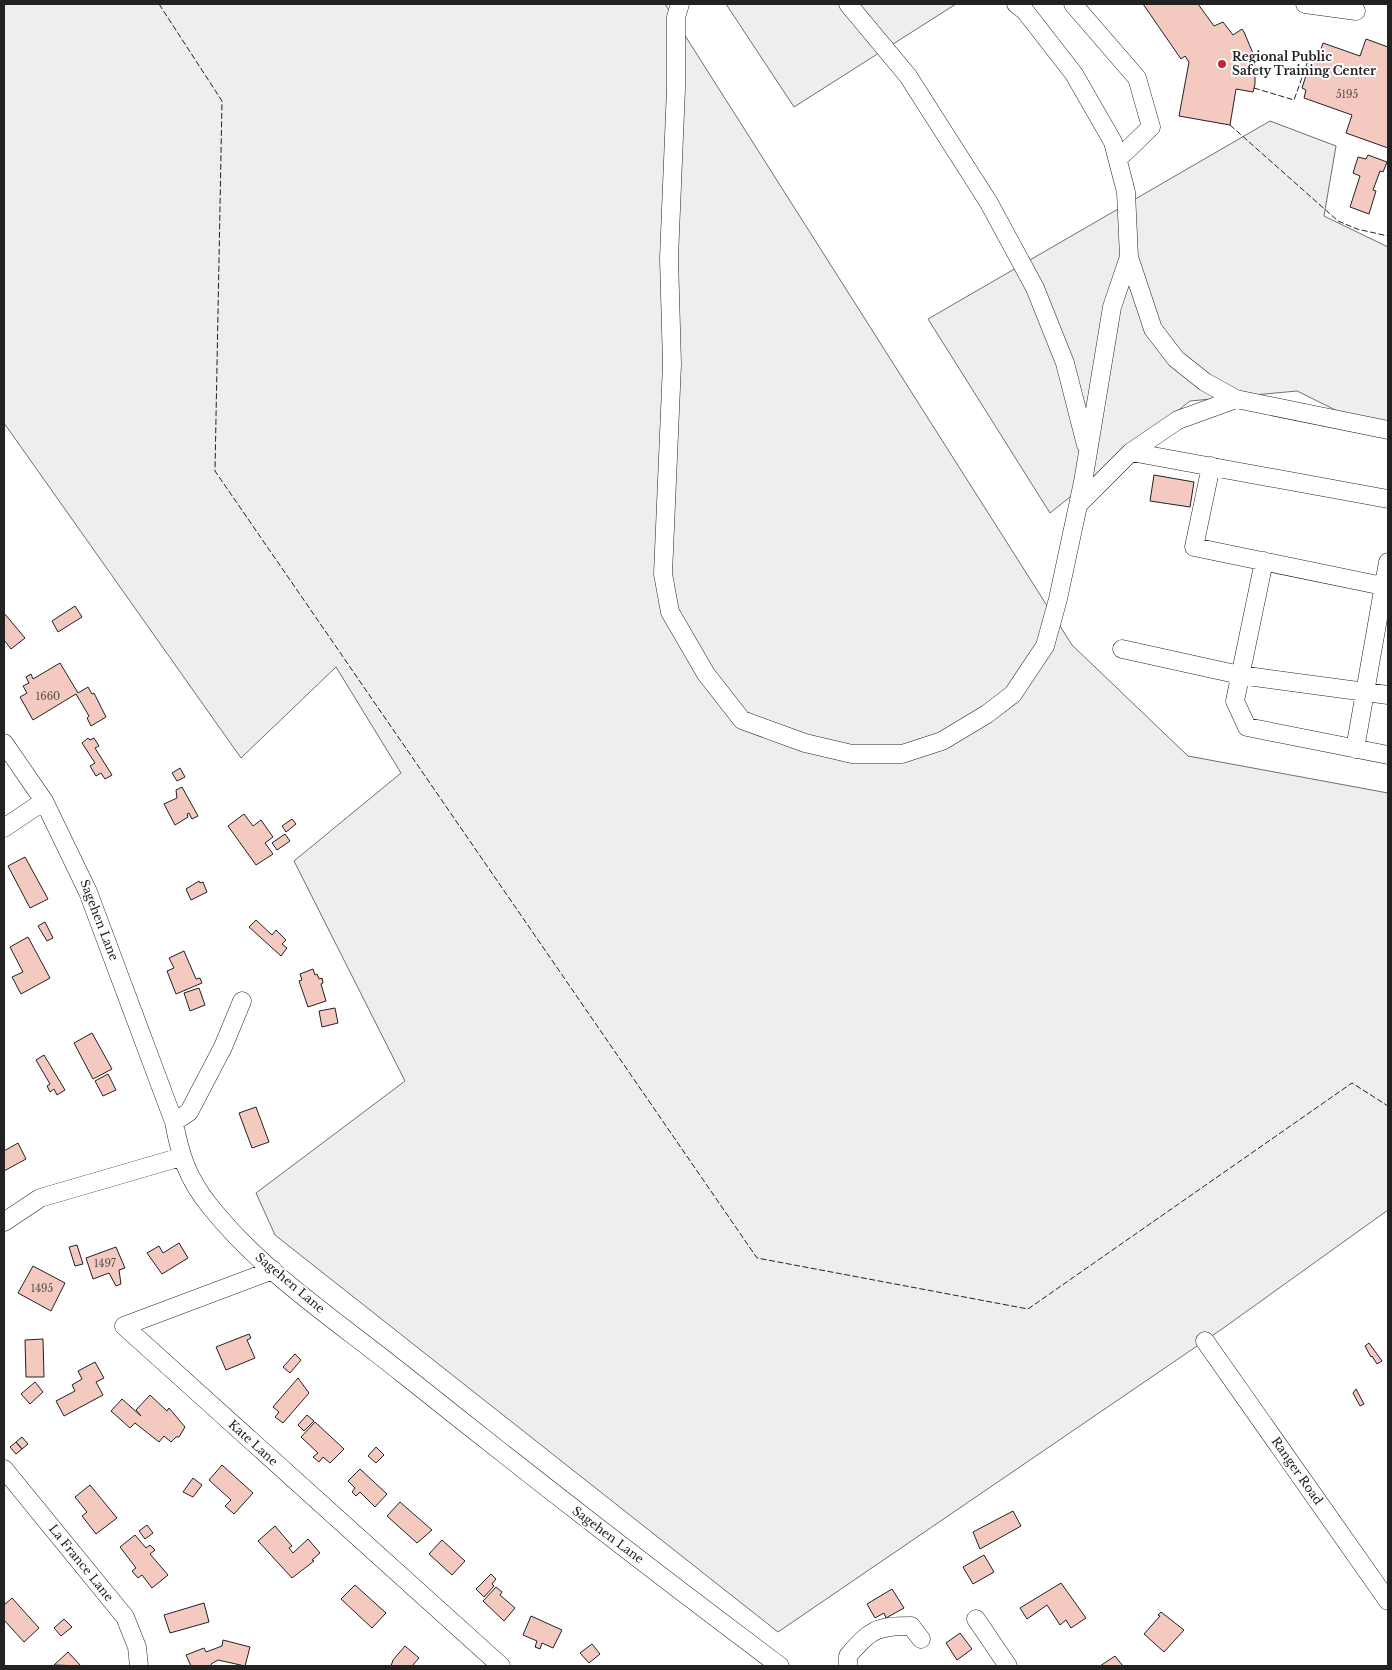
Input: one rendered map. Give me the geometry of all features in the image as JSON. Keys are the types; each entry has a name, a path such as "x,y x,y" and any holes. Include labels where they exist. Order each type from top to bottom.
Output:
{"street":[{"path":"680,4 676,17 676,88 669,258 672,364 663,574 670,612 706,674 742,720 805,743 852,754 902,754 942,741 987,714 1014,694 1045,646 1058,599 1088,452 1112,307 1129,258"},
{"path":"848,4 908,76 989,203 1035,288 1065,363 1088,452"},
{"path":"1016,4 1024,11 1074,74 1113,142 1126,192 1129,258 1153,329 1176,359 1205,382 1236,399 1388,430"},
{"path":"1073,4 1137,78 1151,127 1118,159"},
{"path":"1305,4 1356,11"},
{"path":"1078,505 1131,452 1178,420 1236,399"},
{"path":"1131,452 1388,499"},
{"path":"1211,466 1194,547 1383,586"},
{"path":"1264,562 1235,701 1247,727 1388,755"},
{"path":"1355,749 1388,562"},
{"path":"1122,649 1240,675 1388,695"},
{"name":"Sagehen Lane","path":"4,743 44,801 60,830 88,892 174,1122 181,1157 207,1203 226,1226 273,1270 534,1479 780,1666"},
{"path":"4,828 44,801"},
{"path":"174,1122 189,1112 223,1047 242,1001"},
{"path":"4,1222 40,1198 181,1157"},
{"name":"Kate Lane","path":"273,1270 124,1326 501,1666"},
{"name":"Ranger Road","path":"1205,1341 1388,1601"},
{"name":"La France Lane","path":"4,1469 125,1616 137,1647 139,1666"},
{"path":"976,1620 1008,1666"},
{"path":"848,1666 848,1656 866,1634 888,1626 911,1626 921,1639"}],"shaded area":[{"path":"4,4 665,4 1072,645 1188,756 1388,793 1388,1210 1222,1329 778,1632 275,1235 256,1193 405,1081 294,861 401,773 336,667 241,758 4,423"},
{"path":"726,4 956,4 794,107"},
{"path":"1270,121 1336,146 1324,216 1388,247 1388,436 1297,391 1190,401 1050,513 928,319"}],"building":[{"name":"Regional Public Safety Training Center","path":"1143,4 1198,4 1214,26 1223,22 1233,35 1242,29 1255,58 1255,84 1253,92 1236,89 1230,125 1179,116 1189,62 1185,56 1181,59"},
{"path":"1366,39 1388,47 1388,148 1346,133 1352,115 1304,98 1306,90 1302,88 1311,60 1317,61 1323,43 1360,56"},
{"path":"1368,155 1387,162 1383,172 1380,171 1373,190 1376,191 1369,214 1350,207 1360,176 1353,173 1358,157 1366,159"},
{"path":"1154,475 1194,482 1190,507 1150,501"},
{"path":"75,606 82,617 58,632 52,621"},
{"path":"4,613 25,638 11,649 4,640"},
{"path":"60,663 78,693 88,687 92,694 94,693 106,717 91,726 87,718 89,716 76,694 33,720 20,697 27,693 23,686 29,683 26,677 31,674 33,679"},
{"path":"88,738 90,740 94,738 99,746 95,748 112,775 105,779 101,773 96,776 90,766 95,763 82,743"},
{"path":"180,768 185,777 177,781 172,773"},
{"path":"182,787 198,816 192,819 189,813 187,814 188,817 175,825 164,804 177,798 176,790"},
{"path":"244,814 253,826 261,820 273,837 265,843 273,854 256,865 228,826"},
{"path":"292,819 296,824 286,832 282,826"},
{"path":"285,834 290,841 277,850 272,843"},
{"path":"25,857 48,899 30,908 8,866"},
{"path":"199,881 200,883 203,882 207,892 191,900 186,889"},
{"path":"256,920 272,935 276,930 286,940 282,944 287,948 281,956 249,927"},
{"path":"45,922 53,938 47,941 38,926"},
{"path":"28,937 50,978 21,994 12,977 23,972 10,947"},
{"path":"184,951 196,979 200,978 202,983 176,994 167,971 174,968 169,958"},
{"path":"313,969 319,979 322,978 323,983 321,984 326,1001 308,1007 299,981 302,980 300,974"},
{"path":"199,988 205,1005 190,1011 184,993"},
{"path":"335,1008 338,1023 322,1027 319,1011"},
{"path":"92,1033 112,1069 93,1079 74,1043"},
{"path":"44,1055 65,1090 57,1095 54,1089 50,1092 47,1086 50,1084 36,1060"},
{"path":"108,1074 116,1090 103,1096 95,1081"},
{"path":"256,1107 269,1142 252,1148 239,1113"},
{"path":"18,1143 26,1159 4,1171 4,1151"},
{"path":"179,1243 188,1258 162,1274 147,1253 159,1246 163,1253"},
{"path":"77,1245 83,1264 75,1266 69,1247"},
{"path":"116,1247 125,1268 119,1270 121,1284 116,1286 109,1273 93,1279 86,1258"},
{"path":"33,1266 65,1283 51,1311 18,1293"},
{"path":"249,1334 251,1338 247,1340 255,1358 226,1370 216,1347"},
{"path":"43,1339 44,1377 26,1377 25,1340"},
{"path":"1369,1343 1382,1361 1377,1364 1365,1346"},
{"path":"295,1354 301,1360 290,1373 283,1367"},
{"path":"95,1362 104,1378 96,1382 103,1395 64,1416 56,1401 75,1391 72,1385 82,1379 78,1371"},
{"path":"298,1378 309,1393 283,1423 275,1417 279,1412 273,1407"},
{"path":"35,1382 43,1392 30,1404 21,1394"},
{"path":"1356,1389 1364,1404 1360,1406 1353,1393"},
{"path":"150,1395 167,1411 169,1408 185,1427 179,1437 176,1437 171,1442 164,1436 159,1442 135,1423 130,1428 111,1411 122,1399 141,1416 136,1410"},
{"path":"307,1415 314,1421 304,1431 298,1425"},
{"path":"315,1422 344,1449 330,1463 323,1457 319,1462 313,1457 318,1453 301,1437"},
{"path":"22,1437 28,1444 22,1449 16,1442"},
{"path":"16,1442 22,1449 16,1454 10,1447"},
{"path":"376,1447 384,1455 376,1463 368,1456"},
{"path":"222,1465 253,1493 234,1514 225,1506 231,1500 209,1480"},
{"path":"360,1469 387,1494 375,1507 360,1492 356,1496 352,1492 355,1488 348,1481"},
{"path":"193,1478 202,1485 193,1497 183,1492"},
{"path":"90,1485 117,1518 96,1534 82,1516 87,1512 75,1497"},
{"path":"400,1502 432,1530 417,1543 387,1516"},
{"path":"1013,1511 1021,1526 980,1549 973,1532"},
{"path":"147,1525 153,1533 145,1539 139,1531"},
{"path":"275,1526 292,1546 289,1548 293,1553 308,1539 320,1553 312,1560 314,1561 292,1578 258,1541"},
{"path":"135,1535 146,1548 150,1545 155,1550 150,1554 168,1575 152,1588 142,1575 138,1578 132,1571 136,1568 120,1547"},
{"path":"442,1540 465,1561 452,1575 429,1554"},
{"path":"984,1555 994,1572 973,1584 963,1567"},
{"path":"491,1574 496,1579 492,1584 494,1586 484,1597 476,1589"},
{"path":"1061,1583 1086,1618 1071,1628 1066,1620 1060,1625 1047,1605 1027,1619 1020,1608"},
{"path":"355,1585 386,1613 372,1628 341,1599"},
{"path":"496,1587 502,1592 500,1595 515,1608 504,1621 483,1601"},
{"path":"892,1589 904,1608 886,1618 884,1613 875,1618 867,1604"},
{"path":"12,1598 39,1628 24,1642 4,1620 4,1605"},
{"path":"204,1603 209,1622 170,1633 164,1615"},
{"path":"1161,1612 1184,1630 1164,1652 1144,1634 1160,1616 1158,1615"},
{"path":"531,1616 562,1630 553,1648 542,1643 540,1649 535,1647 537,1641 523,1635"},
{"path":"64,1619 72,1627 61,1636 54,1628"},
{"path":"960,1633 972,1649 957,1660 946,1643"},
{"path":"223,1640 250,1647 245,1666 218,1660 211,1664 212,1666 191,1666 186,1655 204,1648 206,1652 222,1646"},
{"path":"592,1644 600,1654 589,1663 580,1653"},
{"path":"405,1646 419,1658 412,1666 391,1666 393,1660"},
{"path":"68,1652 81,1666 54,1665"},
{"path":"1115,1656 1123,1666 1100,1666"}],"fence":[{"path":"159,4 222,101 215,471 757,1258 1028,1309 1352,1083 1388,1106"},
{"path":"1254,88 1294,100 1309,58 1311,60"},
{"path":"1230,125 1338,221 1357,229 1388,236"}],"place":[{"name":"Regional Public Safety Training Center","path":"1222,64"}]}
